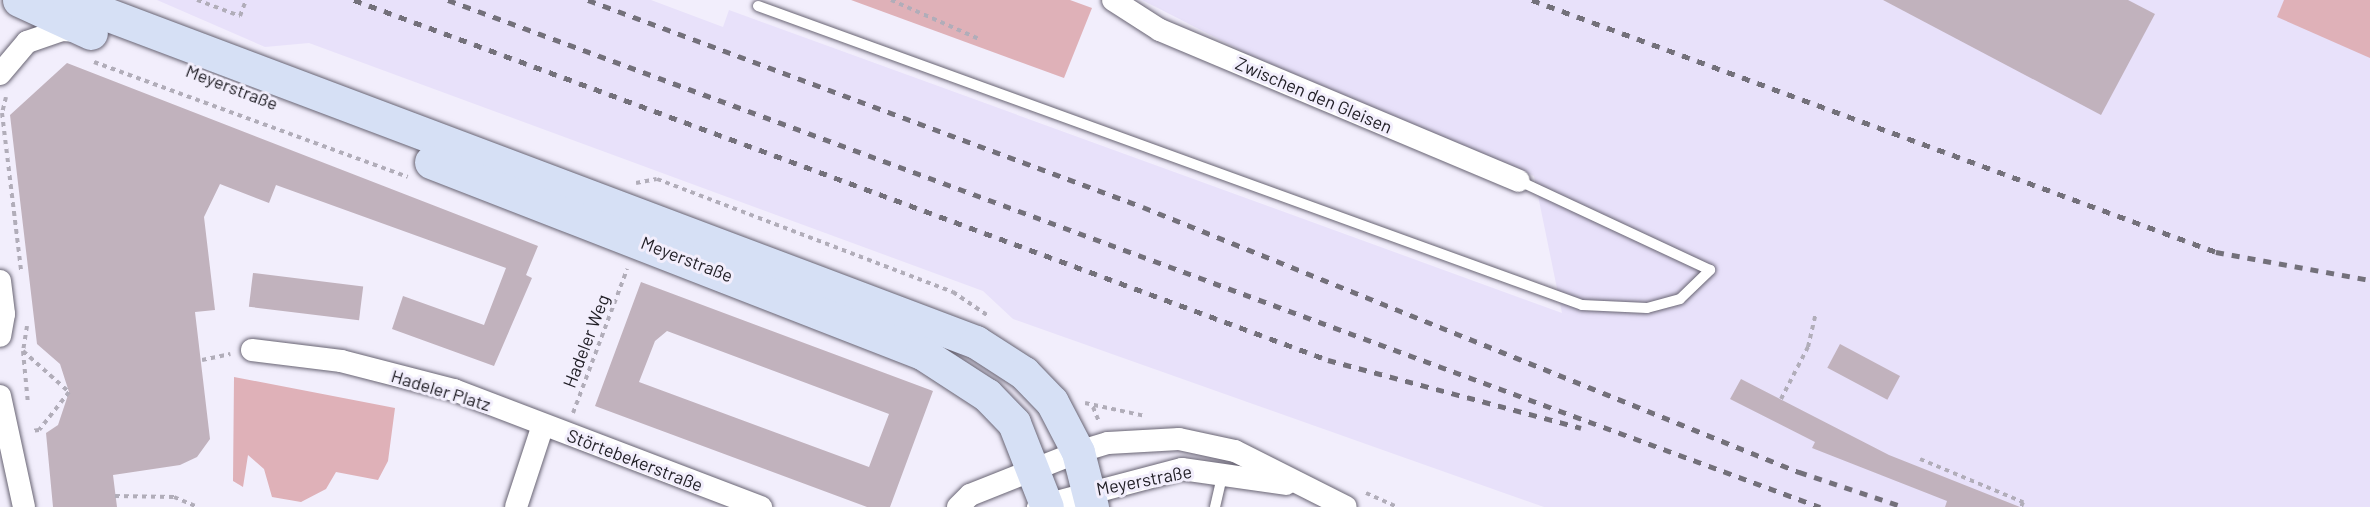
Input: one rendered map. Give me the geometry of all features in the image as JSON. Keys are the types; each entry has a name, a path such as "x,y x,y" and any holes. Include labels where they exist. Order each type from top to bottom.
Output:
{"main road":[{"name":"Meyerstraße","path":"19,0 84,31 922,353 1000,409 1018,429 1036,467 1044,506"},
{"name":"Meyerstraße","path":"69,0 976,342 1024,373 1052,402 1078,452"},
{"path":"1078,452 1091,499"}],"street":[{"name":"Zwischen den Gleisen","path":"1113,0 1160,30 1519,180"},
{"path":"6,81 13,55 42,34 84,31"},
{"path":"0,336 11,279"},
{"name":"Hadeler Platz","path":"252,350 341,361 454,390 543,425"},
{"path":"0,396 24,507"},
{"path":"516,507 543,425"},
{"name":"Störtebekerstraße","path":"543,425 761,507"},
{"name":"Meyerstraße","path":"1078,452 1108,443 1179,439 1235,451 1299,486 1346,507"},
{"path":"958,507 970,495 1078,452"},
{"name":"Meyerstraße","path":"1044,506 1091,499 1182,469 1223,472 1299,486"}],"lane":[{"path":"758,6 1582,305 1647,308 1680,299 1710,270 1519,180"},
{"path":"1215,507 1223,472"}],"path":[{"path":"197,0 240,16 246,0"},
{"path":"891,0 978,39"},
{"path":"6,81 2,113 11,279"},
{"name":"Hadeler Weg","path":"565,433 632,258"},
{"path":"1781,399 1808,347 1816,314"},
{"path":"27,323 22,351 28,410"},
{"path":"202,360 252,350"},
{"path":"22,351 69,392 39,430 31,431"},
{"path":"29,421 32,441"},
{"path":"1920,459 2023,502 2021,507"},
{"path":"115,496 174,497 198,507"}],"shaded area":[{"path":"157,0 651,0 723,27 729,10 1562,313 1534,176 1248,54 1142,0 2370,0 2370,507 1544,507 1013,319 983,291 309,43 265,47"},
{"path":"851,0 1070,0 1092,8 1064,78"},
{"path":"2284,0 2370,0 2370,58 2277,17"},
{"path":"234,377 395,408 388,461 378,480 336,472 326,489 301,502 272,497 264,469 248,455 243,487 233,481"}],"building":[{"path":"1883,0 2128,0 2155,14 2101,115"},
{"path":"67,63 538,246 526,275 532,278 494,366 392,329 403,296 484,325 506,268 276,185 269,203 220,184 204,217 215,310 195,312 210,439 197,457 180,465 113,475 117,507 53,507 46,433 58,425 69,392 60,364 37,344 10,115"},
{"path":"253,273 363,287 359,320 249,307"},
{"path":"641,282 933,391 890,507 867,507 595,406","holes":["667,331 889,414 869,467 639,382 655,341"]},
{"path":"1840,344 1900,376 1887,400 1827,368"},
{"path":"1741,379 1889,455 2020,507 1945,507 1947,501 1812,448 1815,442 1730,399"}],"railway":[{"path":"354,0 1328,360 1581,428"},
{"path":"448,0 1820,507"},
{"path":"588,0 1143,207 1799,472 1904,507"},
{"path":"1532,0 2216,252 2370,280"}]}
